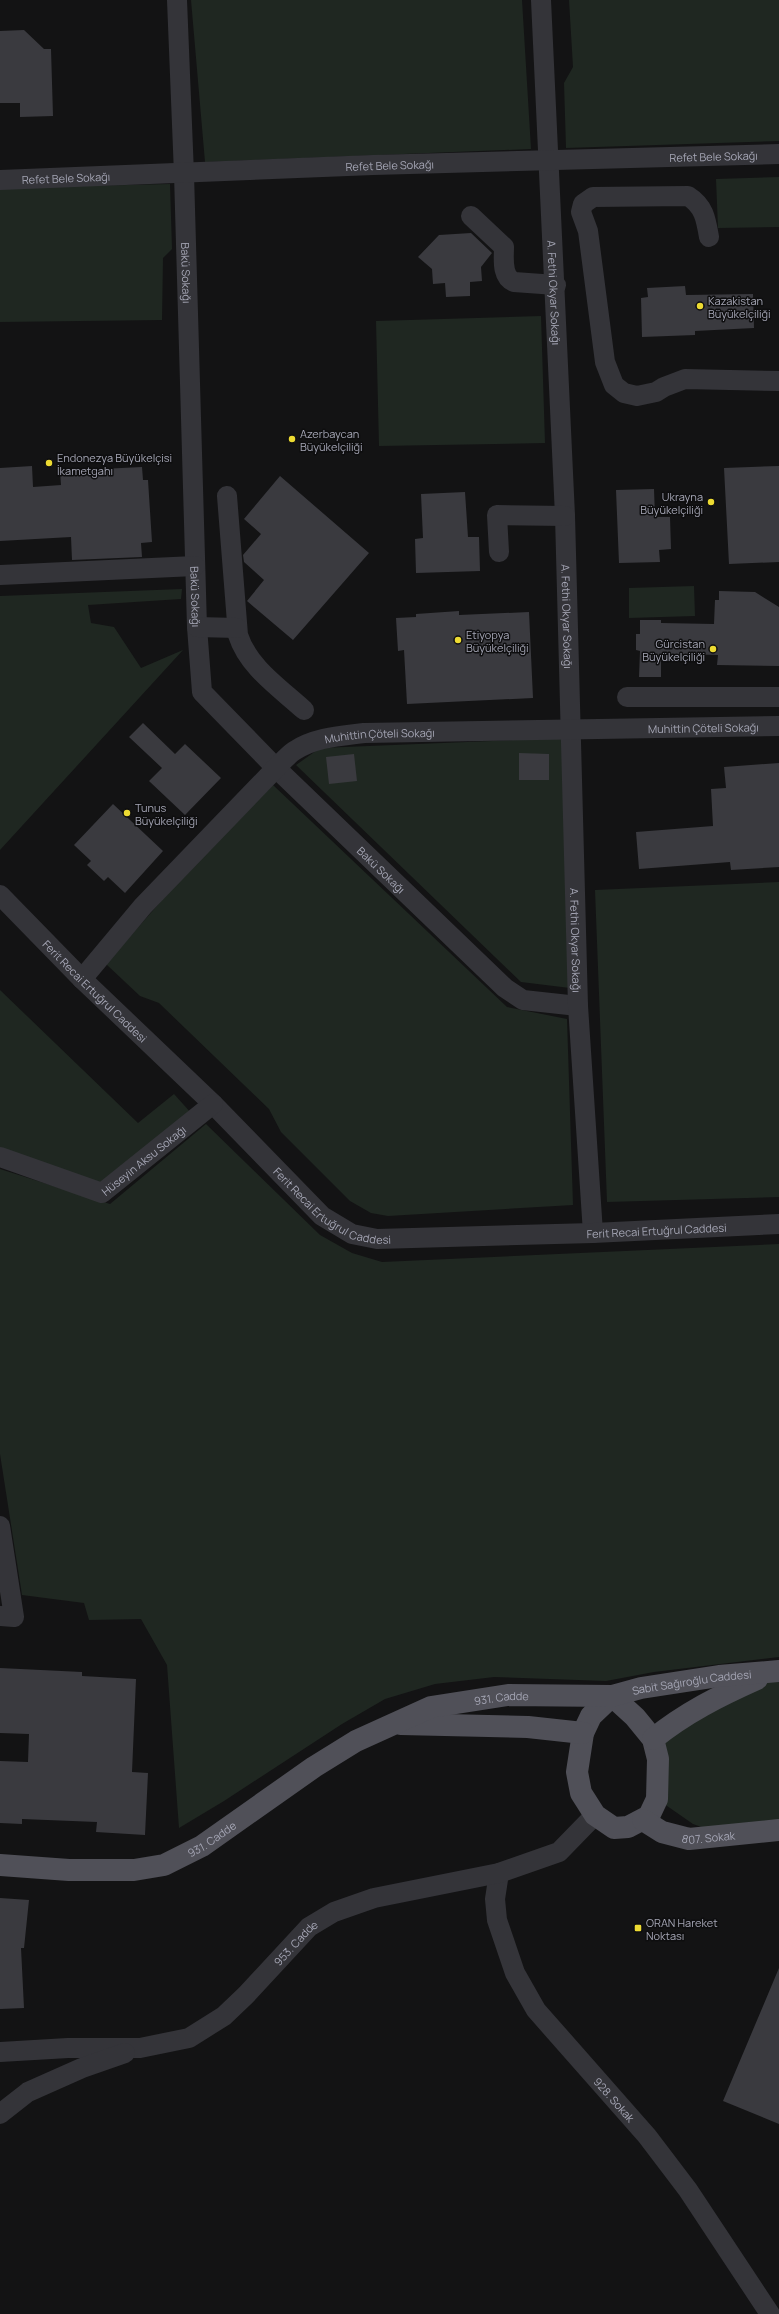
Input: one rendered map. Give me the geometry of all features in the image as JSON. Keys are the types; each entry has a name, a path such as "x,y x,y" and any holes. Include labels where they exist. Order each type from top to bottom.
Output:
{"main road":[{"name":"Sabit Sağıroğlu Caddesi","path":"612,1696 641,1688 719,1676 776,1671"},
{"name":"Sabit Sağıroğlu Caddesi","path":"653,1739 674,1722 706,1702 776,1671"},
{"name":"931. Cadde","path":"0,1865 69,1870 134,1870 164,1865 202,1846 350,1745 431,1707 508,1695 612,1696"},
{"path":"612,1696 635,1717 653,1739 658,1759 657,1799 649,1816 628,1828 614,1828 595,1815 581,1793 577,1772 584,1733 591,1716 612,1696"},
{"name":"931. Cadde","path":"396,1724 528,1727 584,1733"},
{"name":"807. Sokak","path":"643,1820 662,1832 689,1838 779,1830"}],"street":[{"name":"Bakü Sokağı","path":"176,0 184,174 197,626 202,692 276,768 505,988 523,1000 578,1006"},
{"name":"A. Fethi Okyar Sokağı","path":"541,0 556,285 565,516 572,730 578,1006 593,1233"},
{"name":"Refet Bele Sokağı","path":"0,180 184,174 373,165 779,154"},
{"path":"709,237 705,215 701,206 688,196 593,197 583,204 581,212 588,231 605,362 611,381 624,392 644,396 684,379 779,380"},
{"path":"471,216 504,247 505,274 509,279 514,282 556,285"},
{"path":"227,496 237,628 242,649 256,666 304,710"},
{"path":"499,552 497,515 565,516"},
{"path":"0,575 195,566"},
{"path":"197,626 237,628"},
{"path":"627,697 779,697"},
{"name":"Muhittin Çöteli Sokağı","path":"82,979 143,906 276,768 294,751 311,743 332,737 364,733 779,726"},
{"name":"Ferit Recai Ertuğrul Caddesi","path":"0,895 82,979 213,1104 322,1216 352,1234 377,1239 593,1233 779,1224"},
{"name":"Hüseyin Aksu Sokağı","path":"0,1157 102,1193 213,1104"},
{"path":"0,1526 7,1616"},
{"name":"953. Cadde","path":"0,2052 68,2048 140,2048 189,2038 224,2016 246,1995 309,1927 334,1912 374,1898 499,1873 560,1852 595,1815"},
{"name":"928. Sokak","path":"499,1873 495,1899 496,1920 514,1973 536,2010 647,2136 696,2203 770,2314"},
{"path":"0,2114 28,2092 82,2068 140,2048"}],"shaded area":[{"path":"191,0 522,0 531,149 205,162"},
{"path":"569,0 779,0 779,141 566,148 564,83 573,67"},
{"path":"779,177 779,227 718,228 716,179"},
{"path":"170,184 172,249 163,258 162,320 0,322 0,188"},
{"path":"541,316 545,443 379,446 376,321"},
{"path":"694,586 695,616 629,618 629,588"},
{"path":"182,589 181,599 88,605 91,623 114,627 141,668 183,650 0,850 0,596"},
{"path":"562,738 570,988 521,982 296,765 320,748"},
{"path":"273,785 507,1007 567,1019 573,1205 388,1216 371,1213 350,1201 281,1132 269,1109 159,1003 140,996 106,964 177,883"},
{"path":"779,882 779,1197 607,1202 595,890"},
{"path":"0,990 138,1123 174,1094 192,1114 100,1184 0,1149"},
{"path":"206,1124 320,1235 352,1253 382,1262 779,1244 779,1657 654,1672 606,1681 494,1677 435,1684 385,1699 342,1724 224,1801 179,1828 167,1665 141,1619 89,1620 84,1603 22,1595 0,1454 0,1169 110,1204"},
{"path":"779,1671 779,1830 707,1829 693,1824 657,1799 658,1759 674,1722"}],"building":[{"path":"24,30 44,49 51,49 53,116 20,117 20,103 0,103 0,31"},
{"path":"471,233 492,253 481,267 482,281 470,282 470,296 446,297 445,283 433,284 432,269 418,257 439,235"},
{"path":"685,286 686,295 753,294 754,328 695,331 695,335 642,337 641,298 648,297 647,288"},
{"path":"32,466 33,487 61,485 60,471 142,467 143,480 148,480 152,542 141,543 142,557 72,560 71,537 0,541 0,468"},
{"path":"779,466 779,562 729,564 724,468"},
{"path":"280,476 369,553 293,640 247,601 264,580 244,562 243,555 261,534 244,519"},
{"path":"654,489 655,517 670,517 671,549 659,550 660,562 619,563 616,490"},
{"path":"465,492 468,537 479,537 480,571 416,573 415,539 423,538 421,494"},
{"path":"719,591 755,592 779,607 779,666 717,665 718,655 681,654 681,661 661,661 661,677 639,677 640,651 636,650 636,634 640,634 640,620 661,620 661,623 714,624 715,600 719,600"},
{"path":"459,611 459,615 529,612 533,698 407,704 404,650 398,651 396,618 416,617 416,614"},
{"path":"143,723 175,754 185,744 221,778 185,815 149,781 162,768 129,737"},
{"path":"519,753 549,754 549,780 519,780"},
{"path":"354,754 357,781 329,784 326,757"},
{"path":"779,763 779,867 731,870 730,862 639,869 636,832 713,826 711,789 726,788 724,767"},
{"path":"113,804 163,851 125,893 108,877 104,881 87,865 91,861 74,845"},
{"path":"0,1668 82,1672 82,1676 136,1679 132,1772 148,1773 145,1835 96,1832 97,1822 22,1819 22,1824 0,1823 0,1761 28,1762 29,1734 0,1733"},
{"path":"0,1898 29,1900 24,1948 21,1948 24,2008 0,2009"},
{"path":"779,1968 779,2124 723,2101"}],"place":[{"name":"Kazakistan Büyükelçiliği","path":"700,306"},
{"name":"Azerbaycan Büyükelçiliği","path":"292,439"},
{"name":"Endonezya Büyükelçisi İkametgahı","path":"49,463"},
{"name":"Ukrayna Büyükelçiliği","path":"711,502"},
{"name":"Etiyopya Büyükelçiliği","path":"458,640"},
{"name":"Gürcistan Büyükelçiliği","path":"713,649"},
{"name":"Tunus Büyükelçiliği","path":"127,813"},
{"name":"ORAN Hareket Noktası","path":"638,1928"}]}
